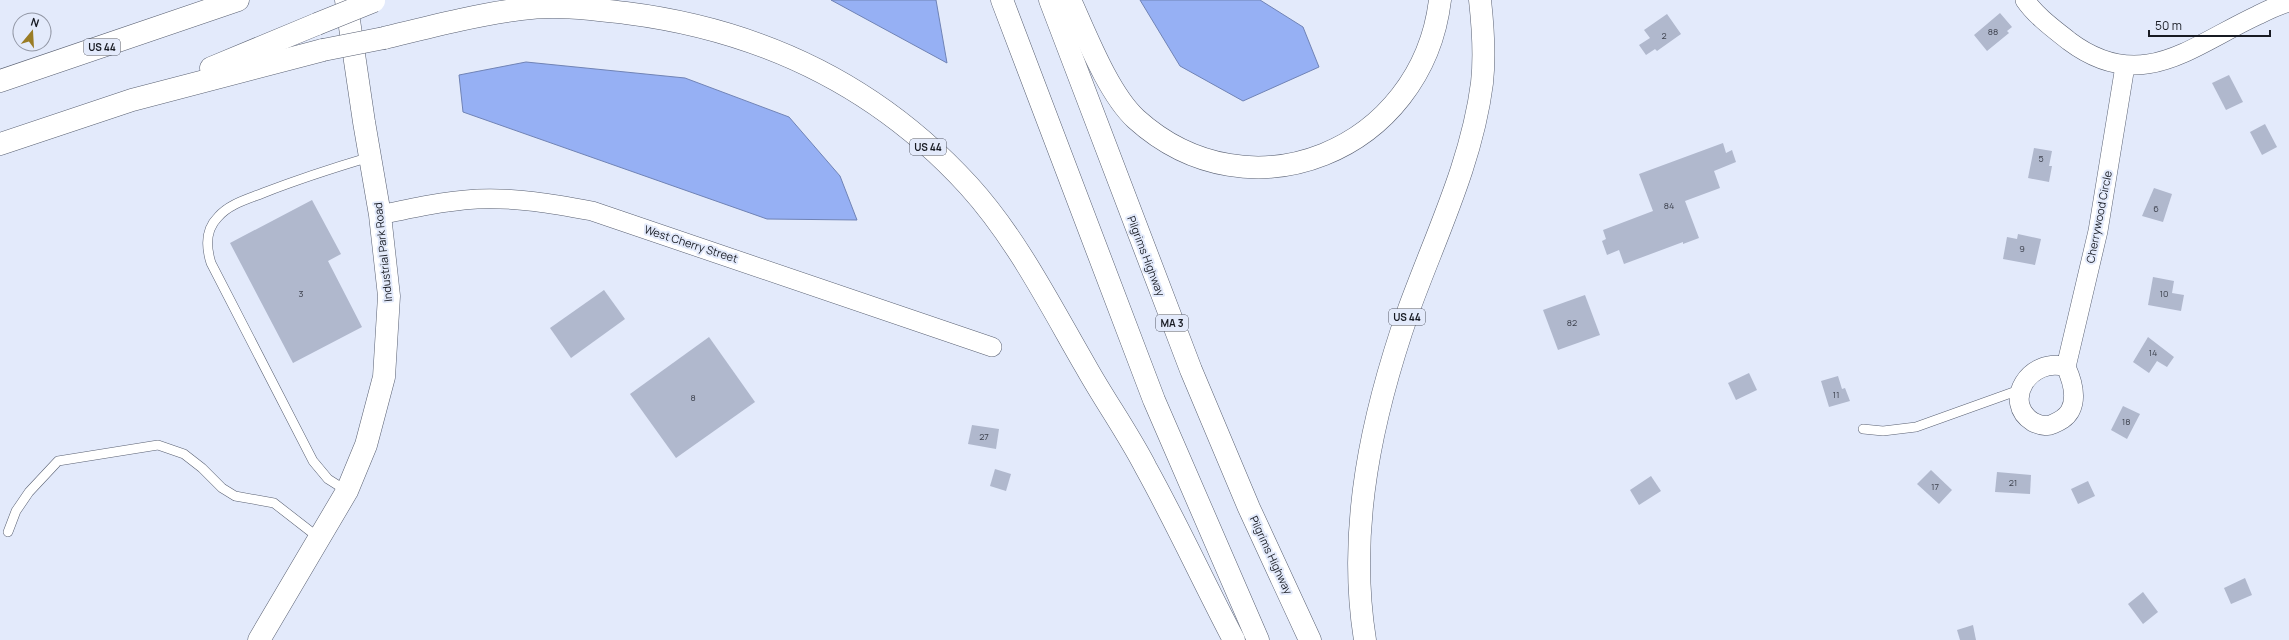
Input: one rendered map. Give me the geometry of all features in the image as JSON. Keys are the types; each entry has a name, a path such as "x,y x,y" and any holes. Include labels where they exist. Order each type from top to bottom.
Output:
{"main road":[{"path":"205,13 228,0"},
{"name":"US 44","path":"0,81 205,13 238,0"},
{"name":"Industrial Park Road","path":"259,640 347,491 366,445 384,377 389,296 380,215 346,0"},
{"path":"132,100 375,0"},
{"path":"1002,0 1154,400 1258,640"},
{"name":"Pilgrims Highway","path":"1050,0 1191,370 1249,508 1310,640"},
{"path":"1070,0 1110,82 1134,118 1163,139 1186,151 1227,164 1266,166 1301,161 1331,152 1350,143 1377,123 1407,90 1421,68 1438,20 1440,0"},
{"name":"US 44","path":"1365,640 1360,579 1360,537 1370,446 1381,395 1409,309 1465,158 1476,119 1482,81 1483,22 1480,0"},
{"name":"US 44","path":"0,144 132,100 323,50 384,38 437,24 523,8 585,8 664,18 732,34 798,58 865,96 916,136 969,186 1001,226 1026,264 1146,467 1234,640"}],"street":[{"path":"2025,0 2058,32 2085,53 2125,66 2142,66 2173,58 2244,21 2289,2"},
{"name":"Cherrywood Circle","path":"2066,367 2098,231 2125,66"},
{"name":"West Cherry Street","path":"380,215 426,205 477,199 542,202 592,211 992,347"},
{"path":"2048,365 2066,367 2071,379 2073,398 2071,410 2060,421 2048,426 2037,424 2025,417 2020,408 2019,395 2025,381 2036,369 2048,365"}],"lane":[{"path":"347,491 328,479 313,461 211,263 207,242 212,226 218,217 234,205 317,172 370,157"},
{"path":"1862,429 1883,431 1916,427 2022,389"},
{"path":"8,532 16,511 29,492 58,461 158,445 184,454 202,468 222,488 236,496 274,503 325,529"}],"water":[{"path":"831,0 936,0 947,63"},
{"path":"1140,0 1260,0 1303,27 1319,67 1243,101 1180,66"},
{"path":"526,62 685,78 789,117 840,176 857,220 767,219 463,112 459,75"}],"building":[{"path":"2000,13 2012,27 2007,31 2009,33 1987,51 1974,35"},
{"path":"1667,14 1681,34 1657,51 1655,49 1646,55 1639,45 1650,38 1644,30"},
{"path":"2229,75 2243,102 2226,110 2212,83"},
{"path":"2265,124 2277,147 2262,155 2250,132"},
{"path":"1723,143 1726,153 1732,150 1736,162 1714,171 1720,188 1685,201 1699,238 1683,244 1683,242 1624,264 1619,250 1607,255 1602,241 1606,239 1603,230 1653,211 1639,174"},
{"path":"2034,148 2052,151 2049,166 2052,166 2049,182 2028,178"},
{"path":"2154,188 2172,194 2163,222 2142,216"},
{"path":"312,200 341,254 328,261 362,327 293,363 230,243"},
{"path":"2018,234 2041,239 2035,265 2003,259 2007,237 2017,239"},
{"path":"2153,277 2174,281 2172,293 2184,295 2181,311 2148,305"},
{"path":"604,290 625,319 571,358 550,328"},
{"path":"1585,295 1600,335 1558,350 1543,310"},
{"path":"709,337 755,402 676,458 630,394"},
{"path":"2148,337 2174,357 2167,367 2157,361 2149,373 2133,362"},
{"path":"1749,373 1757,390 1736,400 1728,383"},
{"path":"1838,376 1842,389 1845,388 1850,401 1829,407 1821,381"},
{"path":"2123,406 2140,414 2127,439 2111,430"},
{"path":"972,425 999,429 996,449 968,444"},
{"path":"995,469 1011,474 1006,491 990,486"},
{"path":"1931,470 1952,490 1939,504 1917,484"},
{"path":"1997,472 2031,475 2030,494 1995,492"},
{"path":"1651,476 1661,491 1639,505 1630,490"},
{"path":"2088,481 2095,496 2078,504 2071,489"},
{"path":"2245,578 2252,595 2231,604 2224,588"},
{"path":"2143,592 2158,612 2143,624 2128,604"},
{"path":"1973,625 1976,640 1960,640 1957,630"}]}
